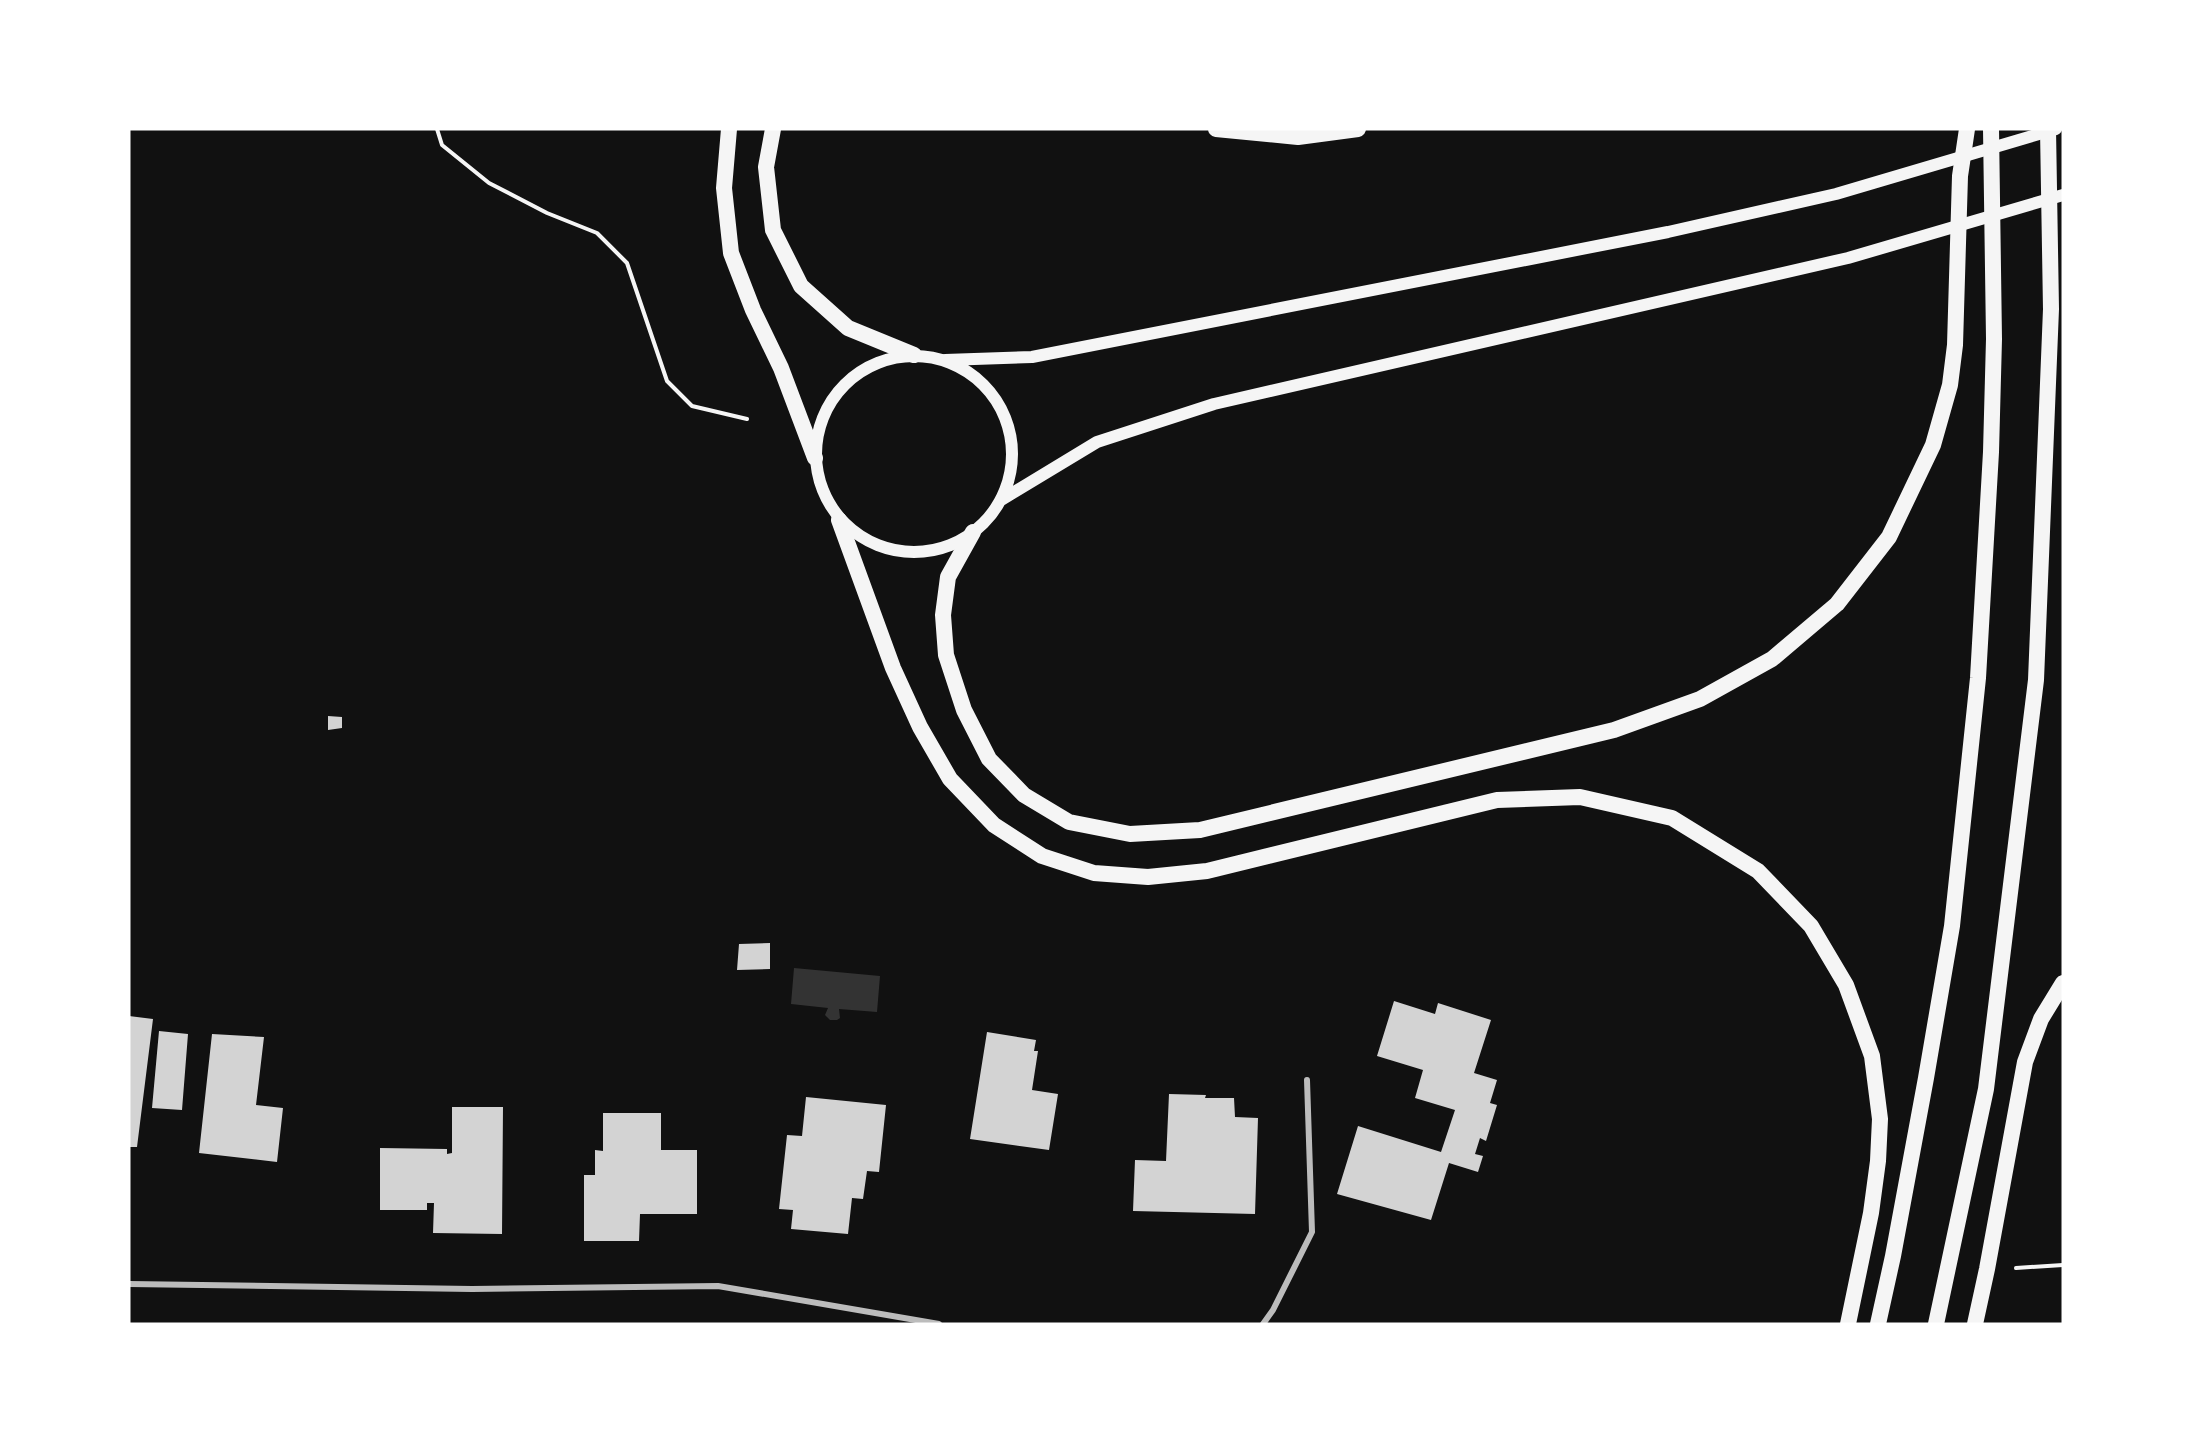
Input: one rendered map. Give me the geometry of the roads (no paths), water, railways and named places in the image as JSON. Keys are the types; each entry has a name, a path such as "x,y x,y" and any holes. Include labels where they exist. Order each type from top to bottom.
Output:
{"highway":[{"path":"729,129 724,188 731,253 753,310 781,368 815,458"},
{"path":"773,129 766,167 773,230 801,286 848,328 914,355"},
{"path":"1216,129 1298,137 1358,129"},
{"path":"974,532 948,577 943,615 946,655 964,710 989,759 1023,795 1069,822 1130,834 1200,830 1614,730 1700,699 1772,659 1837,604 1889,537 1933,445 1950,385 1955,345 1960,176 1967,129"},
{"path":"1878,1324 1893,1256 1952,926 1978,678 1991,452 1994,339 1991,129"},
{"path":"1936,1324 1986,1089 2036,680 2051,309 2052,131"},
{"path":"2050,250 2063,274"},
{"path":"839,520 893,668 920,727 950,779 994,825 1042,856 1094,873 1148,877 1195,872 1497,800 1580,797 1672,818 1758,871 1811,926 1846,985 1872,1056 1880,1119 1878,1161 1848,1324"},
{"path":"1975,1324 1988,1269 2025,1062 2041,1019 2063,983"}],"main road":[{"path":"945,360 975,376 998,401 1011,434 1012,468 1001,500 974,532 948,546 919,552 890,549 862,538 839,520 822,491 815,458 819,426 832,398 854,375 883,360 914,355 945,360 1032,357 1668,232 1836,194 2052,131"},
{"path":"1001,500 1097,442 1214,404 1848,258 2063,195"}],"street":[{"path":"1263,1324 1273,1310 1312,1232 1307,1080"},
{"path":"129,1284 472,1289 718,1286 939,1324"}]}
